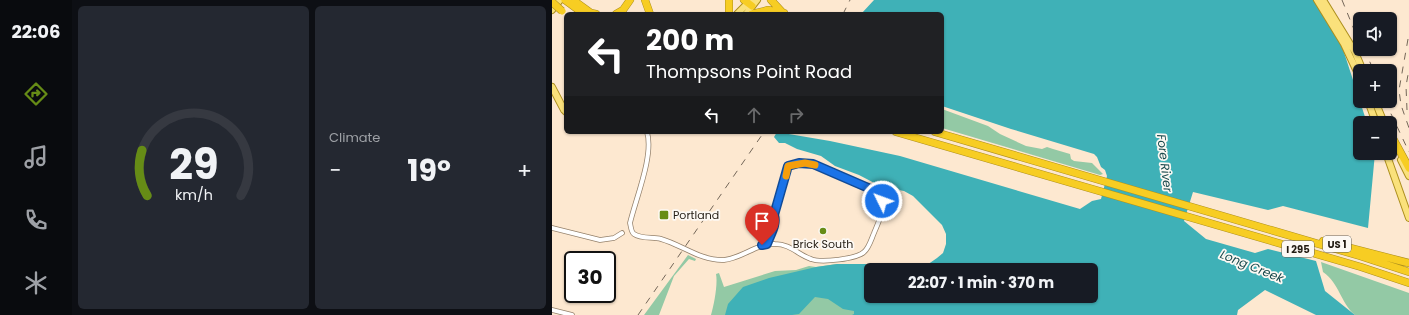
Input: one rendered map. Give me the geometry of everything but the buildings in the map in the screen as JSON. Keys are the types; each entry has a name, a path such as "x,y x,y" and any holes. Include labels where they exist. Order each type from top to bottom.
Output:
{"highway":[{"path":"620,12 623,10 630,0"},
{"path":"645,0 650,12"},
{"path":"651,12 652,0"},
{"path":"729,0 729,12"},
{"path":"771,0 782,12"},
{"path":"569,1 588,12"},
{"path":"552,2 564,12"},
{"path":"760,12 768,10 776,12"},
{"name":"I 295","path":"903,134 1361,267 1409,283"},
{"name":"I 295","path":"942,134 1360,256 1409,272"},
{"path":"1397,146 1409,168"},
{"name":"US 1","path":"1264,228 1290,232 1409,263"}],"main road":[{"path":"552,10 560,0"},
{"path":"1317,0 1359,64"},
{"path":"1323,0 1346,43 1354,64"},
{"path":"740,12 750,2"},
{"path":"747,12 750,2"},
{"path":"552,87 564,105"},
{"path":"1397,151 1409,176"},
{"path":"1388,160 1409,218"}],"street":[{"path":"647,134 649,155 630,223 632,230 634,234 641,237 667,241 700,256 718,260 739,257 767,244 777,244 788,246 797,250 808,258 818,261 856,257 864,253 869,245 882,209 881,198 873,190 813,164 799,163 788,166 774,215 775,222 767,244"},
{"path":"552,228 600,240 614,238 622,233"},
{"path":"552,310 572,315"}],"green space":[{"path":"944,110 988,126 1000,134 1026,146 1042,149 1047,147 1070,154 1071,159 1074,161 1092,163 1103,174 1100,175 944,129"},
{"path":"688,255 696,259 695,261 689,259 674,276 659,315 644,315"},
{"path":"1321,262 1409,293 1409,315 1355,315 1346,304 1337,287 1323,272"},
{"path":"837,264 864,264 864,303 880,303 895,315 711,315 716,289 716,274 719,273 724,287 775,271 796,270 809,266 816,267"}],"water":[{"path":"874,0 1327,0 1353,80 1353,108 1362,108 1365,116 1353,116 1353,160 1374,160 1368,228 1283,206 1268,210 1193,192 1184,221 1206,239 1255,253 1268,249 1316,261 1325,291 1355,315 1316,315 1265,290 1238,310 1237,315 852,315 854,314 854,311 843,309 828,299 815,297 799,314 725,315 728,304 743,287 769,278 816,267 837,264 864,264 864,303 1098,303 1098,263 930,263 943,253 946,244 946,234 942,225 913,196 904,191 882,187 859,175 835,166 821,156 797,149 785,143 779,143 774,137 776,134 789,134 900,156 1080,209 1092,201 1101,199 1107,176 1105,170 1101,167 1097,157 1094,154 944,107 944,12 863,12"}],"railway":[{"path":"844,12 850,0"},
{"path":"1342,0 1353,27"},
{"path":"1408,39 1399,90 1401,105 1409,128"},
{"path":"1367,56 1371,64"},
{"path":"1407,110 1406,86 1409,69"},
{"path":"1388,108 1409,152"},
{"path":"638,315 763,134"}],"slow traffic":[{"path":"786,176 788,166 805,163 815,165"}],"place":[{"name":"Portland","path":"664,215"},
{"name":"Brick South","path":"823,231"}],"route":[{"path":"762,245 767,244 773,230 775,222 774,215 788,166 799,163 813,164 873,190 882,201"}],"water label":[{"name":"Fore River","path":"1165,163"},
{"name":"Long Creek","path":"1252,266"}]}
